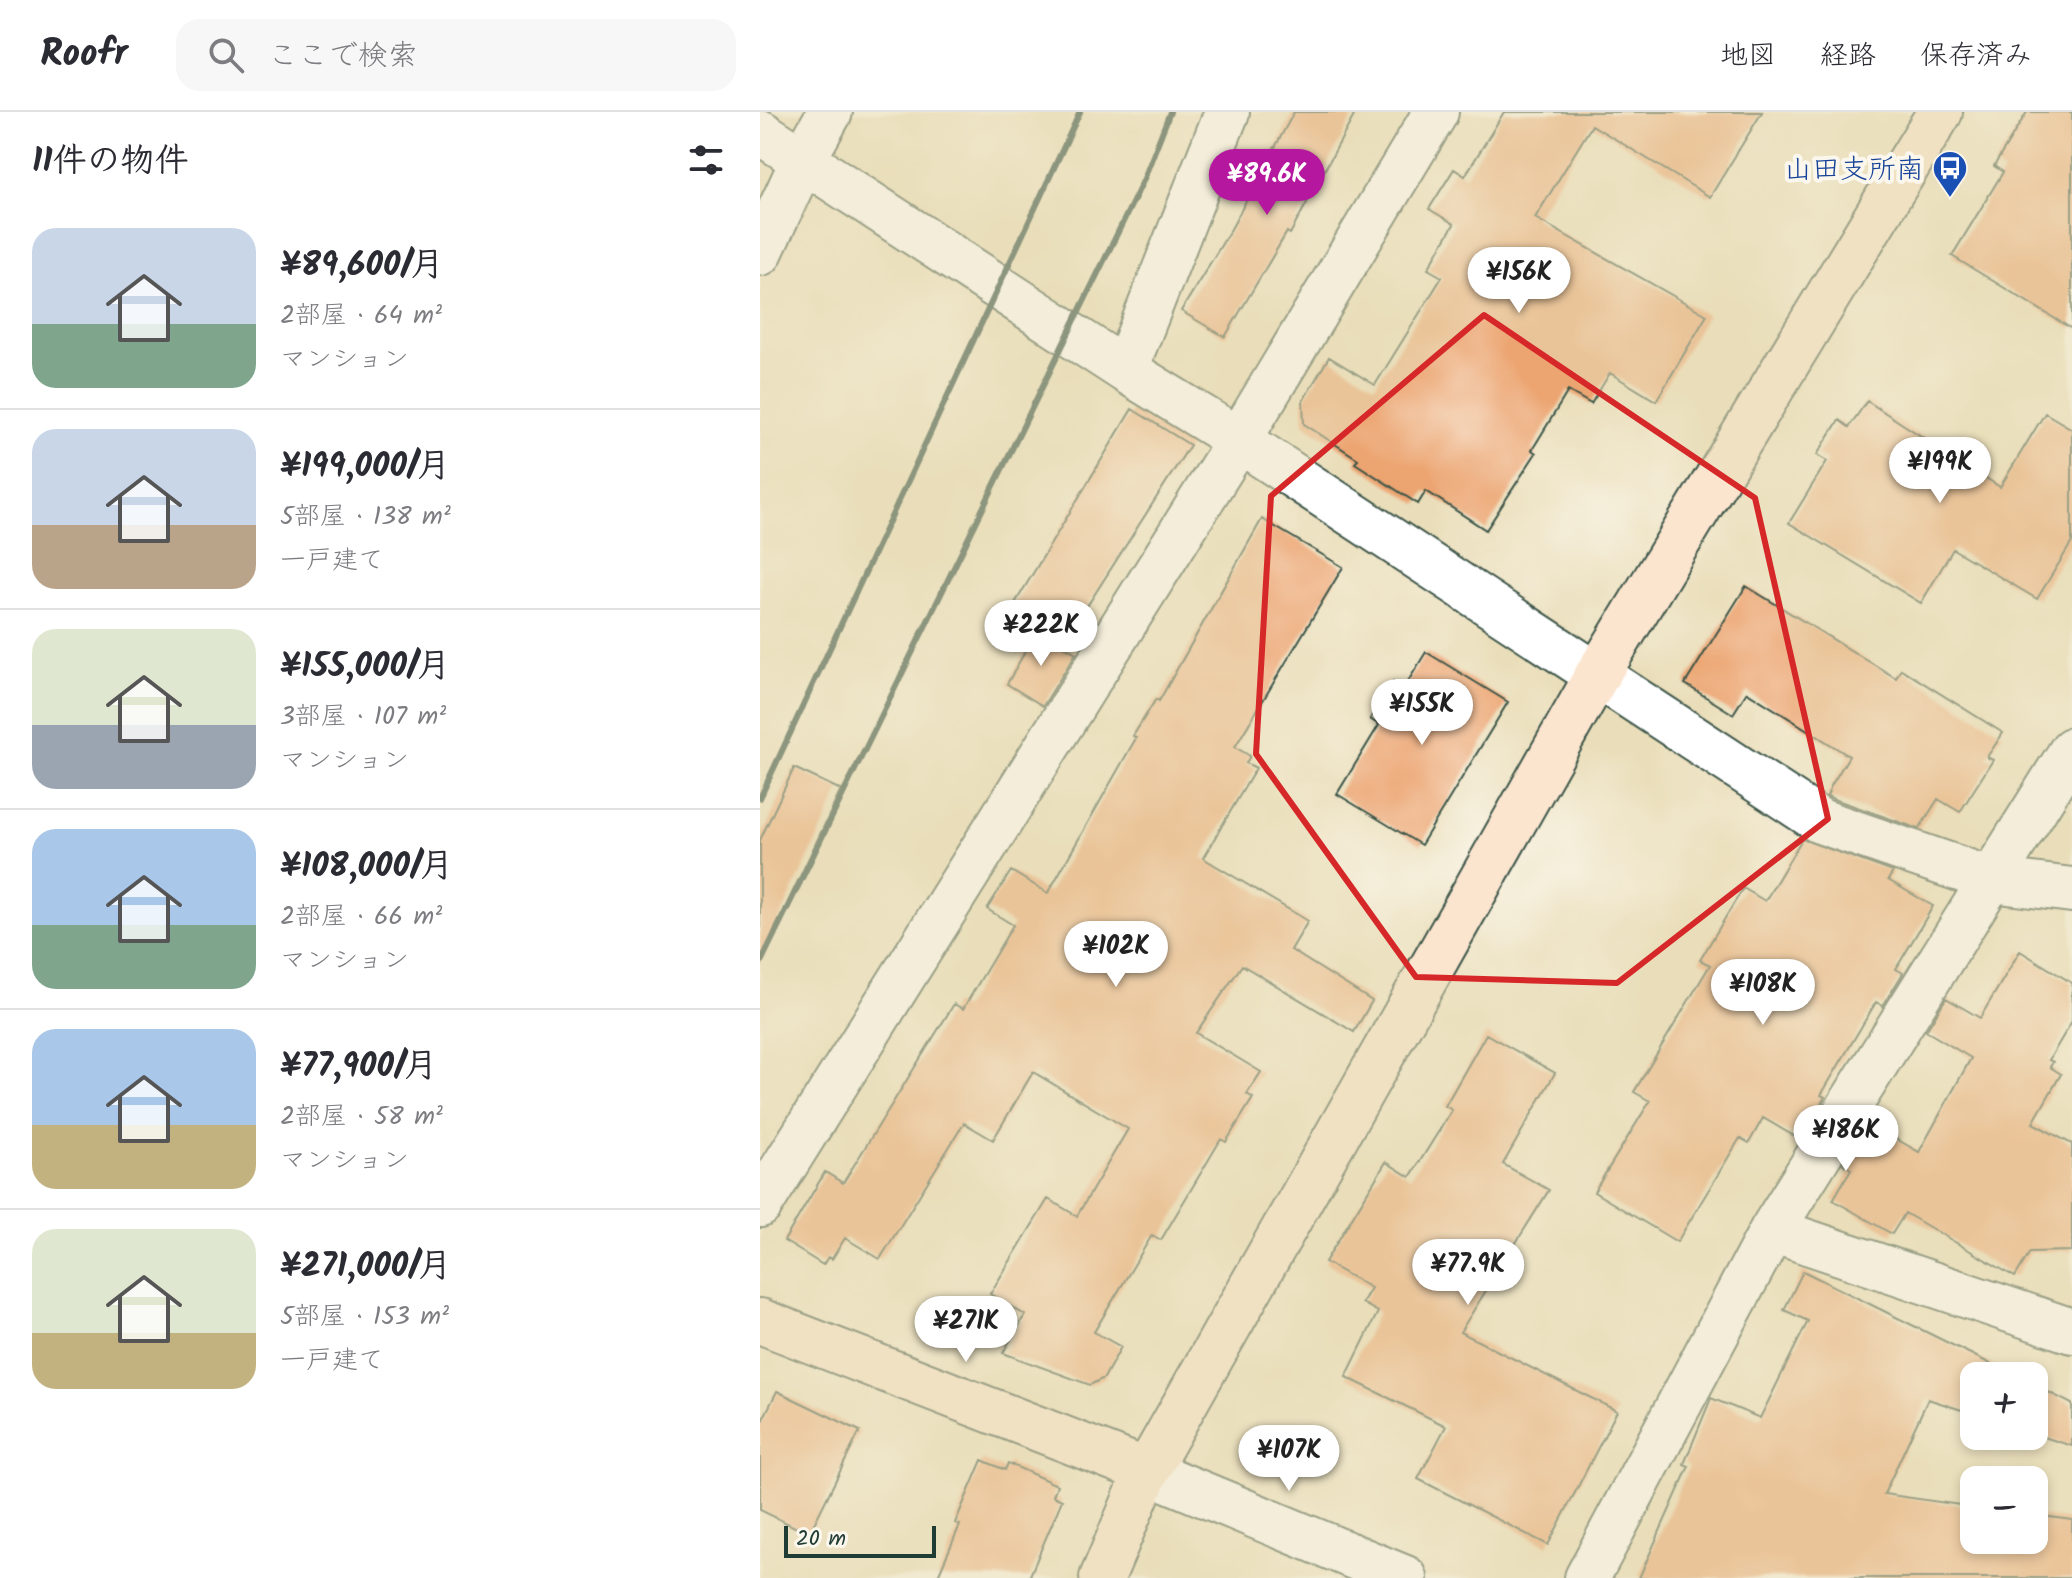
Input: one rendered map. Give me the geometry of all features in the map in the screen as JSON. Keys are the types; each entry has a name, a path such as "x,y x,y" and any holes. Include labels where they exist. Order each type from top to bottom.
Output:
{"street":[{"path":"760,253 803,160 830,112"},
{"path":"1125,370 1227,112"},
{"path":"760,1205 1239,440 1436,112"},
{"path":"1102,1578 1147,1471 1596,677 1940,112"},
{"path":"760,132 1125,370 1239,440 1596,677 1820,821 1992,880 2072,890"},
{"path":"1587,1578 1772,1230 1900,1020 2072,750"},
{"path":"1772,1230 2072,1331"},
{"path":"760,1321 1147,1471 1405,1578"}],"highlighted area":[{"path":"1484,315 1755,498 1828,819 1617,983 1416,977 1256,754 1271,496"}],"building":[{"path":"1294,112 1356,112 1290,234 1287,232 1225,337 1181,311 1231,229"},
{"path":"1504,112 1762,112 1710,197 1592,125 1535,218 1707,315 1656,401 1610,373 1591,404 1568,391 1532,450 1536,453 1486,530 1426,491 1418,504 1355,463 1358,459 1304,424 1303,401 1329,357 1375,385 1442,277 1428,269 1454,224 1429,209 1454,169 1465,176"},
{"path":"2027,112 2072,112 2072,329 1952,256 2003,172 1994,166"},
{"path":"1867,401 2000,487 2045,413 2072,429 2072,542 2037,599 1953,549 1921,603 1789,523 1827,461 1817,455 1839,420 1849,427"},
{"path":"1132,409 1190,445 1066,639 1014,605"},
{"path":"1262,519 1343,567 1235,747 1250,756 1246,763 1256,768 1203,858 1308,921 1291,950 1372,1001 1354,1032 1242,965 1196,1033 1261,1072 1247,1094 1253,1098 1226,1142 1221,1139 1161,1240 1152,1235 1094,1332 1121,1347 1104,1378 1090,1385 1003,1353 1025,1315 990,1294 1048,1199 1077,1216 1128,1129 1033,1072 993,1140 964,1123 880,1259 845,1238 832,1259 828,1257 823,1265 784,1241 825,1172 843,1183 954,1004 963,1009 1013,925 987,909 1011,871 1048,893 1136,738 1133,736 1156,699 1159,701"},
{"path":"1746,586 1896,678 1901,669 2003,733 1987,757 1993,760 1960,812 1938,799 1919,829 1831,798 1827,796 1831,786 1849,756 1747,692 1733,714 1685,684"},
{"path":"1037,630 1076,653 1043,706 1007,684"},
{"path":"1426,652 1508,702 1421,845 1337,794 1379,725 1370,719 1393,682 1404,688"},
{"path":"794,768 841,790 760,961 760,840"},
{"path":"1802,839 1893,872 1888,880 1933,906 1896,969 1903,973 1883,1006 1876,1002 1799,1139 1763,1118 1749,1143 1740,1138 1677,1242 1594,1192 1650,1101 1634,1092 1710,965 1700,960 1743,888 1765,901"},
{"path":"2020,951 2072,983 2072,1021 2049,1060 2053,1062 2050,1067 2061,1074 2033,1123 2072,1144 2072,1251 2030,1252 2015,1277 1905,1213 1892,1234 1833,1200 1851,1169 1843,1164 1869,1123 1919,1152 1971,1058 1926,1031 1946,998 1980,1018"},
{"path":"1486,1034 1555,1073 1503,1164 1549,1190 1460,1332 1617,1411 1548,1545 1418,1479 1446,1426 1346,1377 1378,1312 1362,1303 1371,1288 1325,1262 1386,1162 1410,1177 1452,1110 1445,1106"},
{"path":"1803,1271 1987,1362 1960,1362 1960,1409 1928,1399 1884,1494 1960,1505 1960,1554 2048,1554 2048,1517 2072,1520 2072,1578 1639,1578 1689,1466 1684,1464 1711,1398 1760,1418 1808,1321 1784,1310"},
{"path":"777,1391 860,1431 809,1534 760,1510 760,1425"},
{"path":"2048,1392 2072,1404 2072,1446 2048,1438"},
{"path":"982,1460 1005,1470 1008,1463 1057,1485 1053,1496 1062,1500 1029,1578 937,1578 960,1525 955,1523"}],"railway":[{"path":"760,798 1080,112"},
{"path":"760,964 1143,181 1170,112"}],"place":[{"name":"山田支所南","path":"1950,199"}]}
